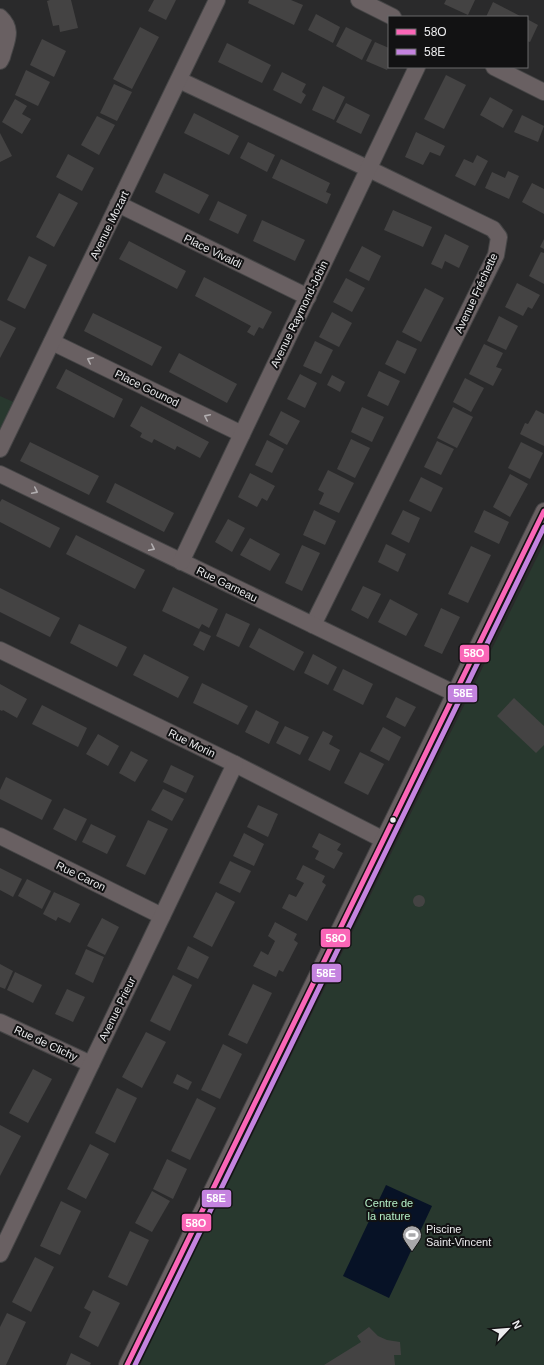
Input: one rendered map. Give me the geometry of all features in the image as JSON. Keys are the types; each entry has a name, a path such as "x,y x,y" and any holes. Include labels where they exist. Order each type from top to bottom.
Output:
{"street":[{"name":"Avenue Mozart","path":"0,449 217,0"},
{"path":"359,0 391,16"},
{"path":"0,16 9,31 0,61"},
{"name":"Avenue Raymond-Jobin","path":"181,562 418,68"},
{"path":"496,68 544,92"},
{"name":"Avenue Fréchette","path":"179,80 493,229 499,237 496,255 313,625"},
{"name":"Place Vivaldi","path":"118,204 308,297"},
{"name":"Place Gounod","path":"52,342 242,434"},
{"name":"Rue Garneau","path":"0,474 454,693"},
{"path":"127,1365 382,840 544,511"},
{"name":"Rue Morin","path":"0,650 235,764 382,840"},
{"name":"Avenue Prieur","path":"0,1254 235,764"},
{"name":"Rue Caron","path":"0,836 162,916"},
{"name":"Rue de Clichy","path":"0,1022 91,1064"}],"green space":[{"path":"0,396 18,404 0,441"},
{"name":"Centre de la nature","path":"544,543 544,1365 140,1365 167,1308"}],"water":[{"path":"386,1185 432,1206 389,1298 343,1276"}],"building":[{"path":"71,0 78,28 60,32 59,25 53,26 47,1"},
{"path":"154,0 176,0 166,20 148,11"},
{"path":"249,0 291,0 303,5 294,25 248,3"},
{"path":"446,0 475,0 468,15 444,4"},
{"path":"493,2 520,16 486,16"},
{"path":"316,14 340,27 333,43 308,30"},
{"path":"528,20 538,25 530,42 528,41"},
{"path":"140,27 159,37 132,89 113,79"},
{"path":"346,27 372,40 362,60 336,46"},
{"path":"42,39 66,51 54,77 30,65"},
{"path":"375,42 388,48 387,70 366,61"},
{"path":"227,43 271,65 262,83 218,62"},
{"path":"26,70 50,82 38,106 15,95"},
{"path":"282,72 306,84 302,92 306,95 301,104 273,90"},
{"path":"446,75 466,85 444,129 424,119"},
{"path":"114,84 132,92 117,121 100,113"},
{"path":"323,86 345,97 334,120 312,110"},
{"path":"490,97 513,110 503,128 480,115"},
{"path":"15,99 27,106 22,114 31,119 22,134 2,122"},
{"path":"346,103 370,115 361,134 336,122"},
{"path":"194,113 239,136 229,155 184,133"},
{"path":"522,115 544,126 538,142 514,132"},
{"path":"97,116 115,125 99,155 81,145"},
{"path":"416,132 445,146 440,156 430,152 423,165 405,157"},
{"path":"0,133 12,156 0,162"},
{"path":"248,142 275,155 267,172 240,158"},
{"path":"68,154 94,168 82,191 56,177"},
{"path":"477,155 488,161 475,186 455,176 464,159 473,163"},
{"path":"281,159 330,183 326,192 331,194 327,204 272,178"},
{"path":"508,171 519,176 509,199 485,188 492,172 505,178"},
{"path":"164,173 209,195 199,214 155,192"},
{"path":"532,183 544,189 544,214 522,202"},
{"path":"59,193 78,203 54,247 36,237"},
{"path":"218,201 247,215 238,234 209,220"},
{"path":"393,210 432,227 423,247 384,230"},
{"path":"262,220 305,240 295,261 253,241"},
{"path":"445,234 469,246 459,268 445,261 442,269 431,264"},
{"path":"544,239 544,249 540,247"},
{"path":"129,241 186,271 177,289 119,259"},
{"path":"362,246 381,256 369,281 349,271"},
{"path":"541,252 544,253 544,284 529,276"},
{"path":"29,256 47,265 25,309 7,300"},
{"path":"204,277 272,312 263,329 259,327 254,336 247,332 251,326 195,296"},
{"path":"346,278 365,288 352,312 333,302"},
{"path":"517,283 540,295 532,309 528,307 523,316 505,307"},
{"path":"425,288 444,298 421,342 402,332"},
{"path":"332,312 352,323 339,347 319,337"},
{"path":"93,313 162,347 152,366 84,331"},
{"path":"499,316 518,326 506,350 487,341"},
{"path":"0,320 16,328 0,358"},
{"path":"397,340 417,349 405,374 385,364"},
{"path":"315,341 333,350 321,374 303,366"},
{"path":"484,344 503,353 496,367 502,369 493,386 469,374"},
{"path":"179,353 237,384 227,403 169,372"},
{"path":"66,369 123,399 114,418 56,388"},
{"path":"379,371 400,381 388,406 367,396"},
{"path":"300,374 317,383 305,408 287,399"},
{"path":"332,375 345,382 340,392 327,385"},
{"path":"465,378 484,388 471,412 453,402"},
{"path":"141,406 209,442 200,458 177,446 175,450 154,439 152,443 140,437 142,433 130,426"},
{"path":"362,407 384,417 372,442 351,432"},
{"path":"453,407 473,417 457,448 437,438"},
{"path":"536,410 544,414 544,446 520,434 525,423 528,424"},
{"path":"281,411 300,421 287,445 269,435"},
{"path":"351,439 370,448 355,478 337,469"},
{"path":"267,440 284,449 272,473 255,465"},
{"path":"437,441 454,449 441,475 424,467"},
{"path":"30,442 99,476 89,495 20,461"},
{"path":"521,442 543,453 530,479 508,468"},
{"path":"328,470 354,483 339,513 319,504 324,493 318,490"},
{"path":"250,473 275,486 267,501 262,498 257,507 238,497"},
{"path":"510,474 528,484 510,517 493,507"},
{"path":"421,477 443,488 431,512 409,501"},
{"path":"115,483 174,513 164,532 106,502"},
{"path":"2,499 60,528 50,548 0,522 0,502"},
{"path":"314,510 336,521 325,545 303,535"},
{"path":"403,510 420,518 409,543 391,534"},
{"path":"484,510 509,522 499,544 474,532"},
{"path":"228,519 245,528 232,552 215,542"},
{"path":"76,535 145,570 135,589 66,554"},
{"path":"250,538 280,554 270,571 240,555"},
{"path":"386,544 406,554 398,572 378,562"},
{"path":"302,545 320,553 302,591 285,583"},
{"path":"471,546 491,555 468,603 448,594"},
{"path":"363,586 381,594 368,619 351,610"},
{"path":"173,587 218,609 209,628 202,624 199,629 162,611"},
{"path":"0,588 60,618 50,637 0,612"},
{"path":"390,599 418,614 406,636 378,622"},
{"path":"441,608 460,617 442,654 424,646"},
{"path":"226,613 250,624 239,647 216,636"},
{"path":"79,624 127,647 117,667 70,643"},
{"path":"259,628 304,652 294,671 249,647"},
{"path":"200,631 211,636 204,651 193,645"},
{"path":"144,654 189,677 178,698 133,675"},
{"path":"313,654 337,667 328,685 304,673"},
{"path":"343,669 373,684 363,705 333,690"},
{"path":"202,683 248,706 238,725 193,703"},
{"path":"0,684 27,699 17,718 3,710 0,710"},
{"path":"396,697 416,707 405,727 386,717"},
{"path":"514,698 544,726 544,745 536,753 497,716"},
{"path":"42,705 87,728 78,747 32,724"},
{"path":"256,710 279,722 269,744 245,732"},
{"path":"285,726 309,737 300,755 276,743"},
{"path":"383,727 401,737 389,761 370,751"},
{"path":"323,731 333,736 329,744 340,750 330,771 308,760"},
{"path":"98,734 119,746 108,766 86,754"},
{"path":"131,751 148,760 135,782 119,773"},
{"path":"360,752 384,764 368,795 344,783"},
{"path":"171,765 194,776 186,793 163,782"},
{"path":"6,777 52,800 42,820 0,799 0,790"},
{"path":"163,789 184,799 172,821 151,810"},
{"path":"258,805 278,814 268,837 247,827"},
{"path":"64,808 87,819 76,841 53,829"},
{"path":"148,820 168,829 145,875 126,866"},
{"path":"91,824 116,836 107,854 82,842"},
{"path":"244,833 264,844 254,866 233,856"},
{"path":"319,833 341,844 337,850 343,853 334,869 315,859 319,851 312,847"},
{"path":"230,861 251,871 240,893 219,883"},
{"path":"303,865 325,876 322,882 326,885 307,921 282,908 289,894 296,897 304,883 296,879"},
{"path":"0,868 22,879 13,897 0,890"},
{"path":"27,879 51,891 42,909 18,896"},
{"path":"54,892 80,904 70,923 58,917 56,921 43,914"},
{"path":"216,892 235,902 212,947 193,937"},
{"path":"417,895 421,895 425,901 421,907 417,907 413,903 413,899"},
{"path":"102,918 119,927 105,955 87,946"},
{"path":"275,922 297,934 294,940 298,943 283,972 279,970 276,977 253,966 261,951 268,955 275,941 268,936"},
{"path":"188,946 209,957 198,979 177,969"},
{"path":"86,949 104,957 93,983 75,974"},
{"path":"0,964 13,971 5,989 0,987"},
{"path":"15,972 42,985 33,1003 7,990"},
{"path":"173,975 192,985 170,1031 150,1021"},
{"path":"253,984 272,993 247,1044 228,1035"},
{"path":"67,989 85,997 73,1022 55,1014"},
{"path":"146,1032 166,1042 142,1088 122,1077"},
{"path":"223,1044 242,1054 220,1099 201,1090"},
{"path":"33,1069 52,1079 28,1123 9,1113"},
{"path":"177,1074 192,1082 188,1090 173,1083"},
{"path":"117,1088 137,1098 115,1143 95,1133"},
{"path":"197,1098 216,1108 190,1160 171,1151"},
{"path":"0,1125 21,1136 0,1176"},
{"path":"90,1144 109,1154 86,1199 67,1189"},
{"path":"167,1159 187,1169 173,1199 153,1189"},
{"path":"152,1191 170,1201 152,1232 135,1223"},
{"path":"61,1201 81,1211 60,1255 40,1246"},
{"path":"130,1231 149,1240 127,1286 108,1277"},
{"path":"35,1257 54,1267 31,1312 12,1302"},
{"path":"93,1290 120,1303 98,1347 79,1337 91,1312 84,1308"},
{"path":"7,1313 26,1322 6,1365 0,1365 0,1327"},
{"path":"369,1327 378,1336 387,1340 400,1342 401,1355 394,1355 395,1365 324,1365 361,1342 357,1336"},
{"path":"71,1353 91,1363 90,1365 66,1365"}],"transit line":[{"name":"58O","path":"127,1365 544,511"},
{"name":"58E","path":"135,1365 544,527"}],"place":[{"name":"Piscine Saint-Vincent","path":"412,1252"}]}
